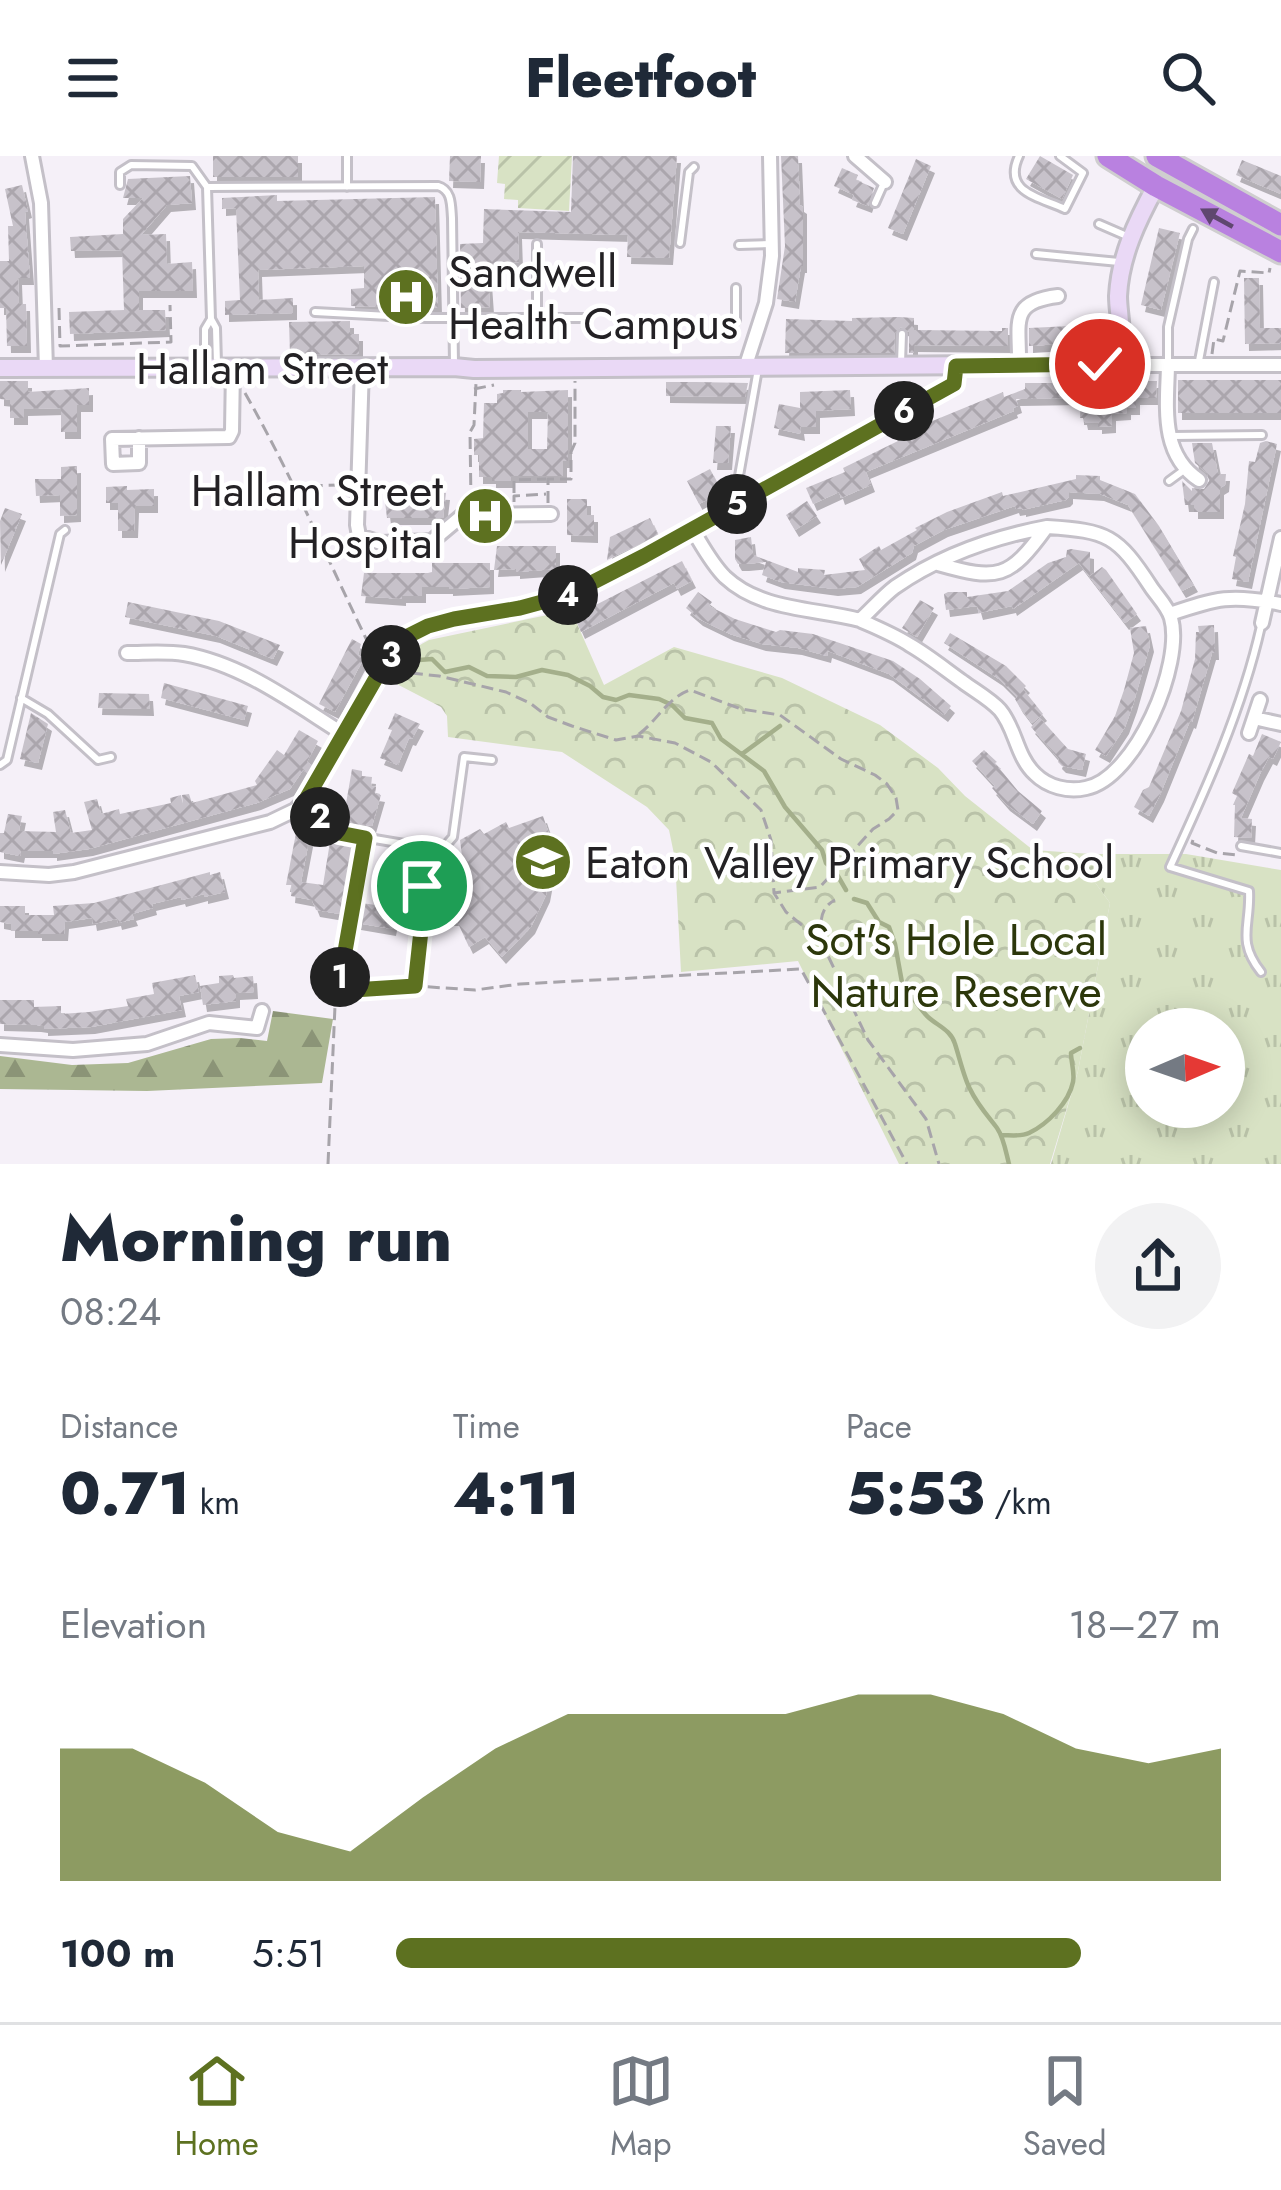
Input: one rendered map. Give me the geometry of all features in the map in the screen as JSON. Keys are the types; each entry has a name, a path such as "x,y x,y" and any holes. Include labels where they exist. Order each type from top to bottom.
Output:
{"highway":[{"path":"1108,156 1280,251"},
{"path":"1164,159 1281,225"}],"street":[{"path":"32,156 52,308 46,369"},
{"path":"753,365 772,244 770,156"},
{"path":"855,156 885,182"},
{"path":"1164,159 1123,263 1118,299 1120,343 1113,358 1131,365 1281,365"},
{"path":"1019,365 1024,307 1031,299 1058,296"},
{"name":"Hallam Street","path":"0,368 901,367 1093,365 1113,358"},
{"path":"1168,365 1169,436 1184,470 1199,480"},
{"path":"0,872 74,872 270,822 295,810 345,734 380,663 416,631 552,601 625,566 954,384 956,366"},
{"path":"140,438 229,437 232,431 218,367"},
{"path":"362,367 359,536 381,543 432,541 463,515 549,514"},
{"path":"692,530 726,578 746,593 860,620 910,644 998,707 1023,760 1047,784 1061,789 1087,788 1121,769 1134,752 1163,685 1173,643 1170,614 1138,566 1116,541 1091,530 1047,527 1003,535 893,589 860,620"},
{"path":"938,564 970,573 999,573 1024,559 1047,527"},
{"path":"1262,623 1275,603 1281,538"},
{"path":"1170,614 1228,597 1275,603"},
{"path":"127,653 182,653 216,662 247,675 345,734"},
{"path":"1249,733 1260,700"},
{"path":"1254,718 1281,724"},
{"path":"0,1046 73,1050 147,1044 209,1024 257,1028 262,1012"}],"lane":[{"path":"347,156 347,187"},
{"path":"1019,156 1013,179 1020,188 1065,209 1083,173 1060,156"},
{"path":"120,185 119,172 131,165 192,166 207,187 211,319 205,329 218,367"},
{"path":"680,243 689,172 694,167"},
{"path":"875,203 885,182"},
{"path":"207,187 441,187 451,198 454,367"},
{"path":"1099,224 1131,238"},
{"path":"1168,365 1168,327 1193,229"},
{"path":"537,244 537,319"},
{"path":"739,245 772,244"},
{"path":"1036,254 1123,263"},
{"path":"1204,366 1214,282"},
{"path":"732,325 736,288"},
{"path":"315,312 452,319 585,318"},
{"path":"901,367 902,334"},
{"path":"734,506 753,365"},
{"path":"1169,436 1262,435"},
{"path":"1169,481 1184,470"},
{"path":"0,765 7,760 60,534 65,530"},
{"path":"1261,972 1249,956 1249,891 1170,867 1225,742 1252,668 1262,623"},
{"path":"21,698 48,714 98,760 111,758"},
{"path":"307,798 339,833 422,847 446,845 453,837 464,757 492,760"},
{"path":"358,874 365,838"},
{"path":"1241,846 1281,853"}],"path":[{"path":"1204,366 1214,340 1222,341 1240,271 1269,273 1280,251"},
{"path":"52,308 60,346 171,342 170,305"},
{"path":"514,514 514,480 571,479 575,367"},
{"path":"243,388 380,663 393,671 440,676 506,692 548,717 616,740 638,736 675,743 711,762 761,810 771,840 774,893 786,912 820,940 868,1040 926,1119 939,1164"},
{"path":"471,515 474,389"},
{"path":"548,479 549,514"},
{"path":"223,508 222,489 358,485"},
{"path":"514,496 548,494"},
{"path":"638,736 670,700 690,690 741,710 780,715 841,759 887,784 898,810 873,829 820,887 774,893"},
{"path":"328,1164 338,991 358,874"},
{"path":"415,986 422,886"},
{"path":"820,940 821,913 835,900"},
{"path":"338,991 415,986 475,990 801,969 907,1164"}],"green space":[{"path":"499,156 572,156 569,211 518,208 518,200 504,199 505,184 497,183"},
{"name":"Sot's Hole Local Nature Reserve","path":"571,610 604,685 674,647 782,678 880,725 1033,850 1092,854 1094,881 1110,903 1078,1071 1050,1164 899,1164 798,961 681,972 675,859 669,830 647,807 562,752 448,737 447,716 441,707 389,680 405,657 429,640"},
{"path":"1092,854 1186,854 1281,870 1281,1164 1051,1164 1078,1071 1110,903 1094,881"},
{"path":"273,1011 333,1019 322,1083 147,1091 0,1089 0,1056 72,1065 128,1063 211,1039 267,1041"}],"building":[{"path":"213,156 298,156 298,177 213,177"},
{"path":"450,156 481,156 480,182 449,181"},
{"path":"573,156 677,156 669,258 627,257 628,235 518,232 519,262 487,264 490,307 461,308 460,244 483,243 484,209 571,212"},
{"path":"781,156 798,156 803,207 803,266 795,302 777,299 785,246"},
{"path":"1040,156 1073,175 1062,199 1026,179"},
{"path":"916,159 931,166 903,234 888,228"},
{"path":"1242,160 1281,176 1281,194 1236,175"},
{"path":"842,168 874,188 868,206 834,186"},
{"path":"190,176 192,203 167,205 141,235 166,234 167,264 192,262 193,291 139,291 139,310 165,310 166,330 70,334 69,312 124,310 122,250 71,251 70,237 123,234 123,219 143,198 123,198 128,179"},
{"path":"22,185 28,211 30,278 18,278 19,304 26,304 27,346 7,346 6,308 0,308 0,261 9,261 8,226 13,226 5,189"},
{"path":"277,195 277,201 435,197 438,308 351,306 351,289 364,288 364,266 258,270 259,300 293,298 293,313 225,315 225,301 240,300 236,208 222,209 222,198"},
{"path":"1159,228 1180,233 1161,310 1141,305"},
{"path":"1244,278 1259,278 1260,328 1281,328 1281,343 1245,344"},
{"path":"914,318 914,330 1008,328 1008,346 914,345 914,353 909,353 909,332 901,327 895,333 894,353 785,353 786,319"},
{"path":"350,321 350,334 359,334 359,354 290,355 289,322"},
{"path":"1091,325 1092,342 1029,346 1029,328"},
{"path":"1127,377 1157,381 1156,398 1136,398 1136,408 1112,414 1112,426 1084,423 1081,395 1128,391"},
{"path":"1178,380 1281,380 1281,413 1178,413"},
{"path":"0,381 28,381 28,392 89,388 89,405 77,405 77,432 61,432 61,408 24,409 24,418 10,418 10,400 0,399"},
{"path":"666,382 748,383 745,397 666,396"},
{"path":"1025,383 1078,383 1078,398 1016,399 1014,411 866,472 871,485 813,504 806,488 845,472 843,468 898,441 896,436 1003,392 1004,397 1025,389"},
{"path":"568,390 568,461 563,461 563,476 511,476 511,481 479,477 474,439 483,438 484,403 497,403 497,394","holes":["528,412 548,412 547,449 528,449"]},
{"path":"850,390 851,409 816,411 816,427 800,427 801,434 774,428 779,404 800,408 800,392"},
{"path":"716,426 731,426 728,463 713,463"},
{"path":"1192,443 1212,443 1218,474 1226,474 1220,488 1220,512 1194,512 1194,505 1185,505 1182,481 1192,491 1204,489 1209,481 1195,463"},
{"path":"1260,443 1277,444 1248,582 1232,579 1233,556 1249,461 1255,462"},
{"path":"77,466 77,515 60,516 60,495 36,496 35,479 61,479 61,467"},
{"path":"710,469 722,492 699,504 687,481"},
{"path":"1076,475 1100,476 1135,494 1194,585 1182,591 1128,505 1100,494 1069,492 1066,500 1022,510 1015,506 944,530 857,587 781,582 762,575 766,562 738,564 735,559 735,540 751,537 753,555 798,572 798,568 825,570 824,575 865,570 859,559 947,512 1002,492 1003,496 1076,479"},
{"path":"127,486 127,490 154,489 154,506 135,506 134,531 118,531 118,503 106,503 106,487"},
{"path":"384,493 446,493 443,518 387,518"},
{"path":"567,499 587,499 587,515 594,515 594,536 567,535"},
{"path":"807,501 817,516 795,530 786,515"},
{"path":"5,508 22,514 1,565 0,521"},
{"path":"650,518 658,535 607,560 610,537"},
{"path":"497,546 556,546 556,569 494,570"},
{"path":"1071,549 1090,552 1090,576 1102,567 1106,570 1137,614 1125,623 1079,563 1013,609 946,610 944,594 948,592 967,592 967,597 1008,591 1048,563 1066,557"},
{"path":"682,561 692,581 677,589 674,583 581,632 574,616"},
{"path":"432,563 490,563 490,587 422,587 422,596 402,599 361,596 364,573 428,573"},
{"path":"698,592 712,602 709,606 735,619 776,632 813,634 893,661 951,706 944,715 889,674 828,651 827,656 730,634 686,608"},
{"path":"920,600 934,608 917,637 902,628"},
{"path":"128,602 219,621 280,645 273,659 216,636 125,617"},
{"path":"1214,625 1215,653 1192,722 1149,816 1134,807 1149,787 1181,711 1198,626"},
{"path":"1146,626 1150,645 1133,705 1106,756 1095,750 1124,690 1134,653 1130,628"},
{"path":"950,633 1006,666 1026,686 1023,689 1043,714 1032,723 1017,697 999,679 944,643"},
{"path":"352,639 361,644 358,655 364,658 335,712 319,704"},
{"path":"164,683 248,706 244,720 161,698"},
{"path":"99,693 149,694 150,709 98,708"},
{"path":"31,713 48,724 38,763 20,759"},
{"path":"395,713 420,724 398,765 380,758"},
{"path":"1040,718 1068,749 1086,754 1082,770 1058,762 1031,727"},
{"path":"299,730 318,741 307,762 314,767 310,774 303,770 290,789 257,803 89,849 53,854 21,851 20,856 0,852 0,833 4,833 8,814 22,816 19,831 56,832 53,812 65,810 71,833 92,830 84,802 97,799 101,814 119,809 120,814 171,803 170,798 181,795 183,805 182,795 189,794 192,803 257,785 255,781 277,750 284,755"},
{"path":"1262,734 1281,742 1260,774 1241,818 1252,819 1251,838 1234,837 1237,796 1232,793"},
{"path":"984,750 1018,791 1042,811 1033,824 1006,804 972,761"},
{"path":"352,769 372,777 375,794 381,795 372,826 360,824 359,829 343,821"},
{"path":"543,816 550,837 549,879 531,927 502,957 485,937 469,947 456,919 450,919 444,886 456,879 463,864 460,840 480,829 484,834 506,822 509,828"},
{"path":"296,833 310,835 301,882 323,885 330,842 356,844 343,894 349,895 348,901 396,908 392,929 316,910 312,900 291,896 292,885 286,885"},
{"path":"220,872 225,892 152,904 153,908 132,914 134,919 118,923 117,919 93,924 92,918 65,922 64,934 38,934 11,931 11,924 0,922 0,906 25,906 25,915 54,915 53,906 94,903"},
{"path":"195,975 199,992 179,996 182,1010 91,1027 0,1024 0,1000 34,1000 34,1007 61,1006 61,1014 89,1012 128,1006 126,999 154,994 152,983"},
{"path":"233,975 253,976 254,992 236,993 236,1001 203,1005 200,986"}],"waterway":[{"path":"409,657 432,659 445,672 469,667 487,676 516,677 542,670 568,675 603,697 659,699 685,718 712,723 721,739 764,771 846,890"},
{"path":"742,754 780,726"},
{"path":"854,899 867,903 879,922 889,927 903,988 953,1039 968,1084 999,1132 1009,1164"},
{"path":"1001,1135 1029,1133 1057,1112 1073,1082 1071,1053 1080,1048"}],"place":[{"name":"Sandwell Health Campus","path":"406,297"},
{"name":"Hallam Street Hospital","path":"485,516"},
{"name":"Eaton Valley Primary School","path":"543,862"}],"route":[{"path":"422,886 415,986 338,991 365,838 339,833 305,801 383,666 406,637 454,619 568,595 954,384 956,366 1100,364"}]}
